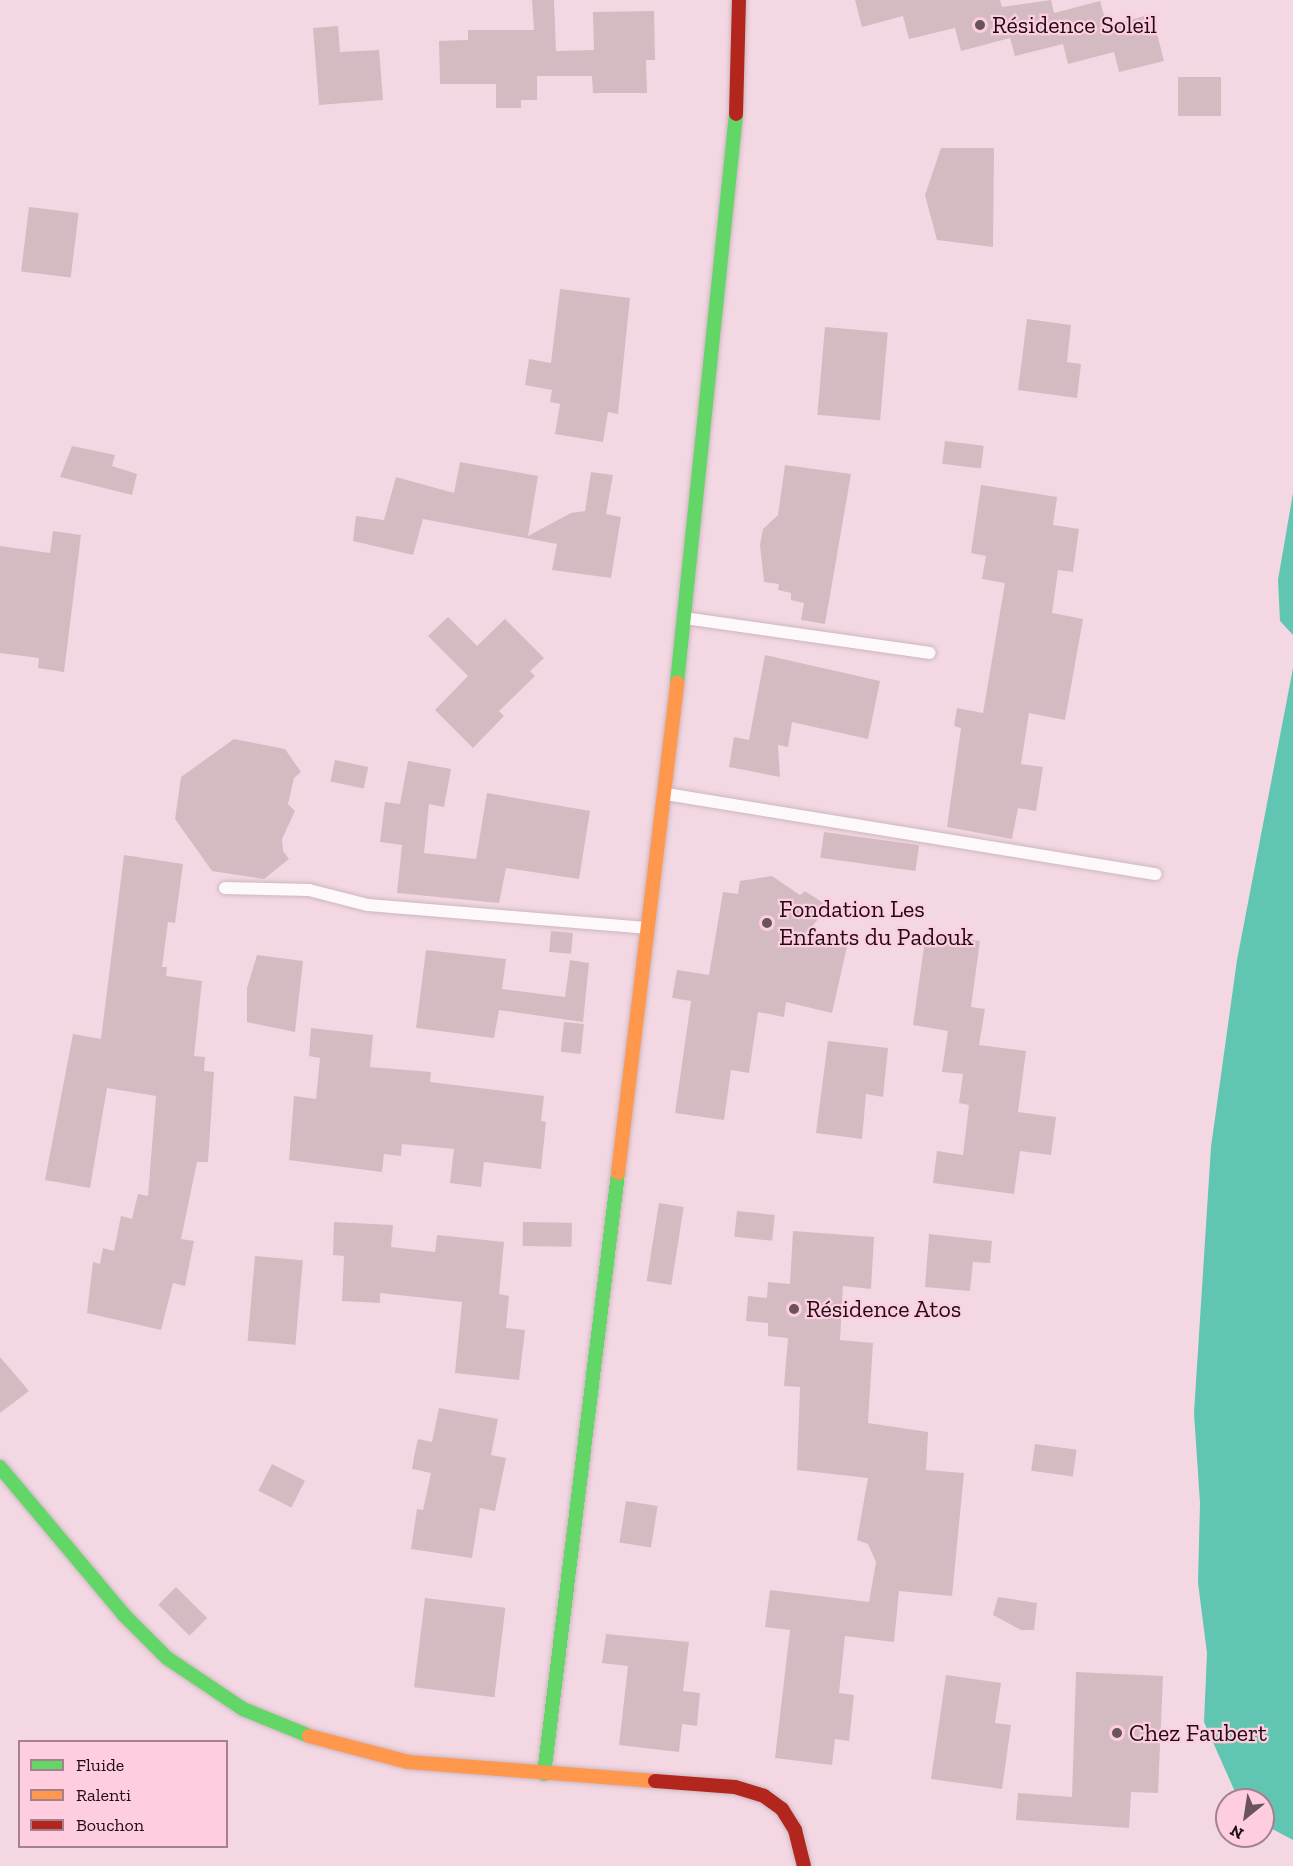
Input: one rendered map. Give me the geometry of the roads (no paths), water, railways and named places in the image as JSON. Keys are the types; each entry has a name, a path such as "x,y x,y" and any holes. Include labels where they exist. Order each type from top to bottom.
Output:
{"main road":[{"path":"544,1774 665,794 736,130 739,0"},
{"path":"0,1467 124,1615 167,1658 243,1709 289,1731 365,1754 408,1762 735,1787 764,1796 782,1809 795,1830 804,1866"}],"lane":[{"path":"683,618 930,653"},
{"path":"665,794 1155,874"},
{"path":"225,888 309,890 368,905 647,928"}],"place":[{"name":"Résidence Soleil","path":"980,25"},
{"name":"Fondation Les Enfants du Padouk","path":"767,923"},
{"name":"Résidence Atos","path":"794,1309"},
{"name":"Chez Faubert","path":"1117,1733"}]}
